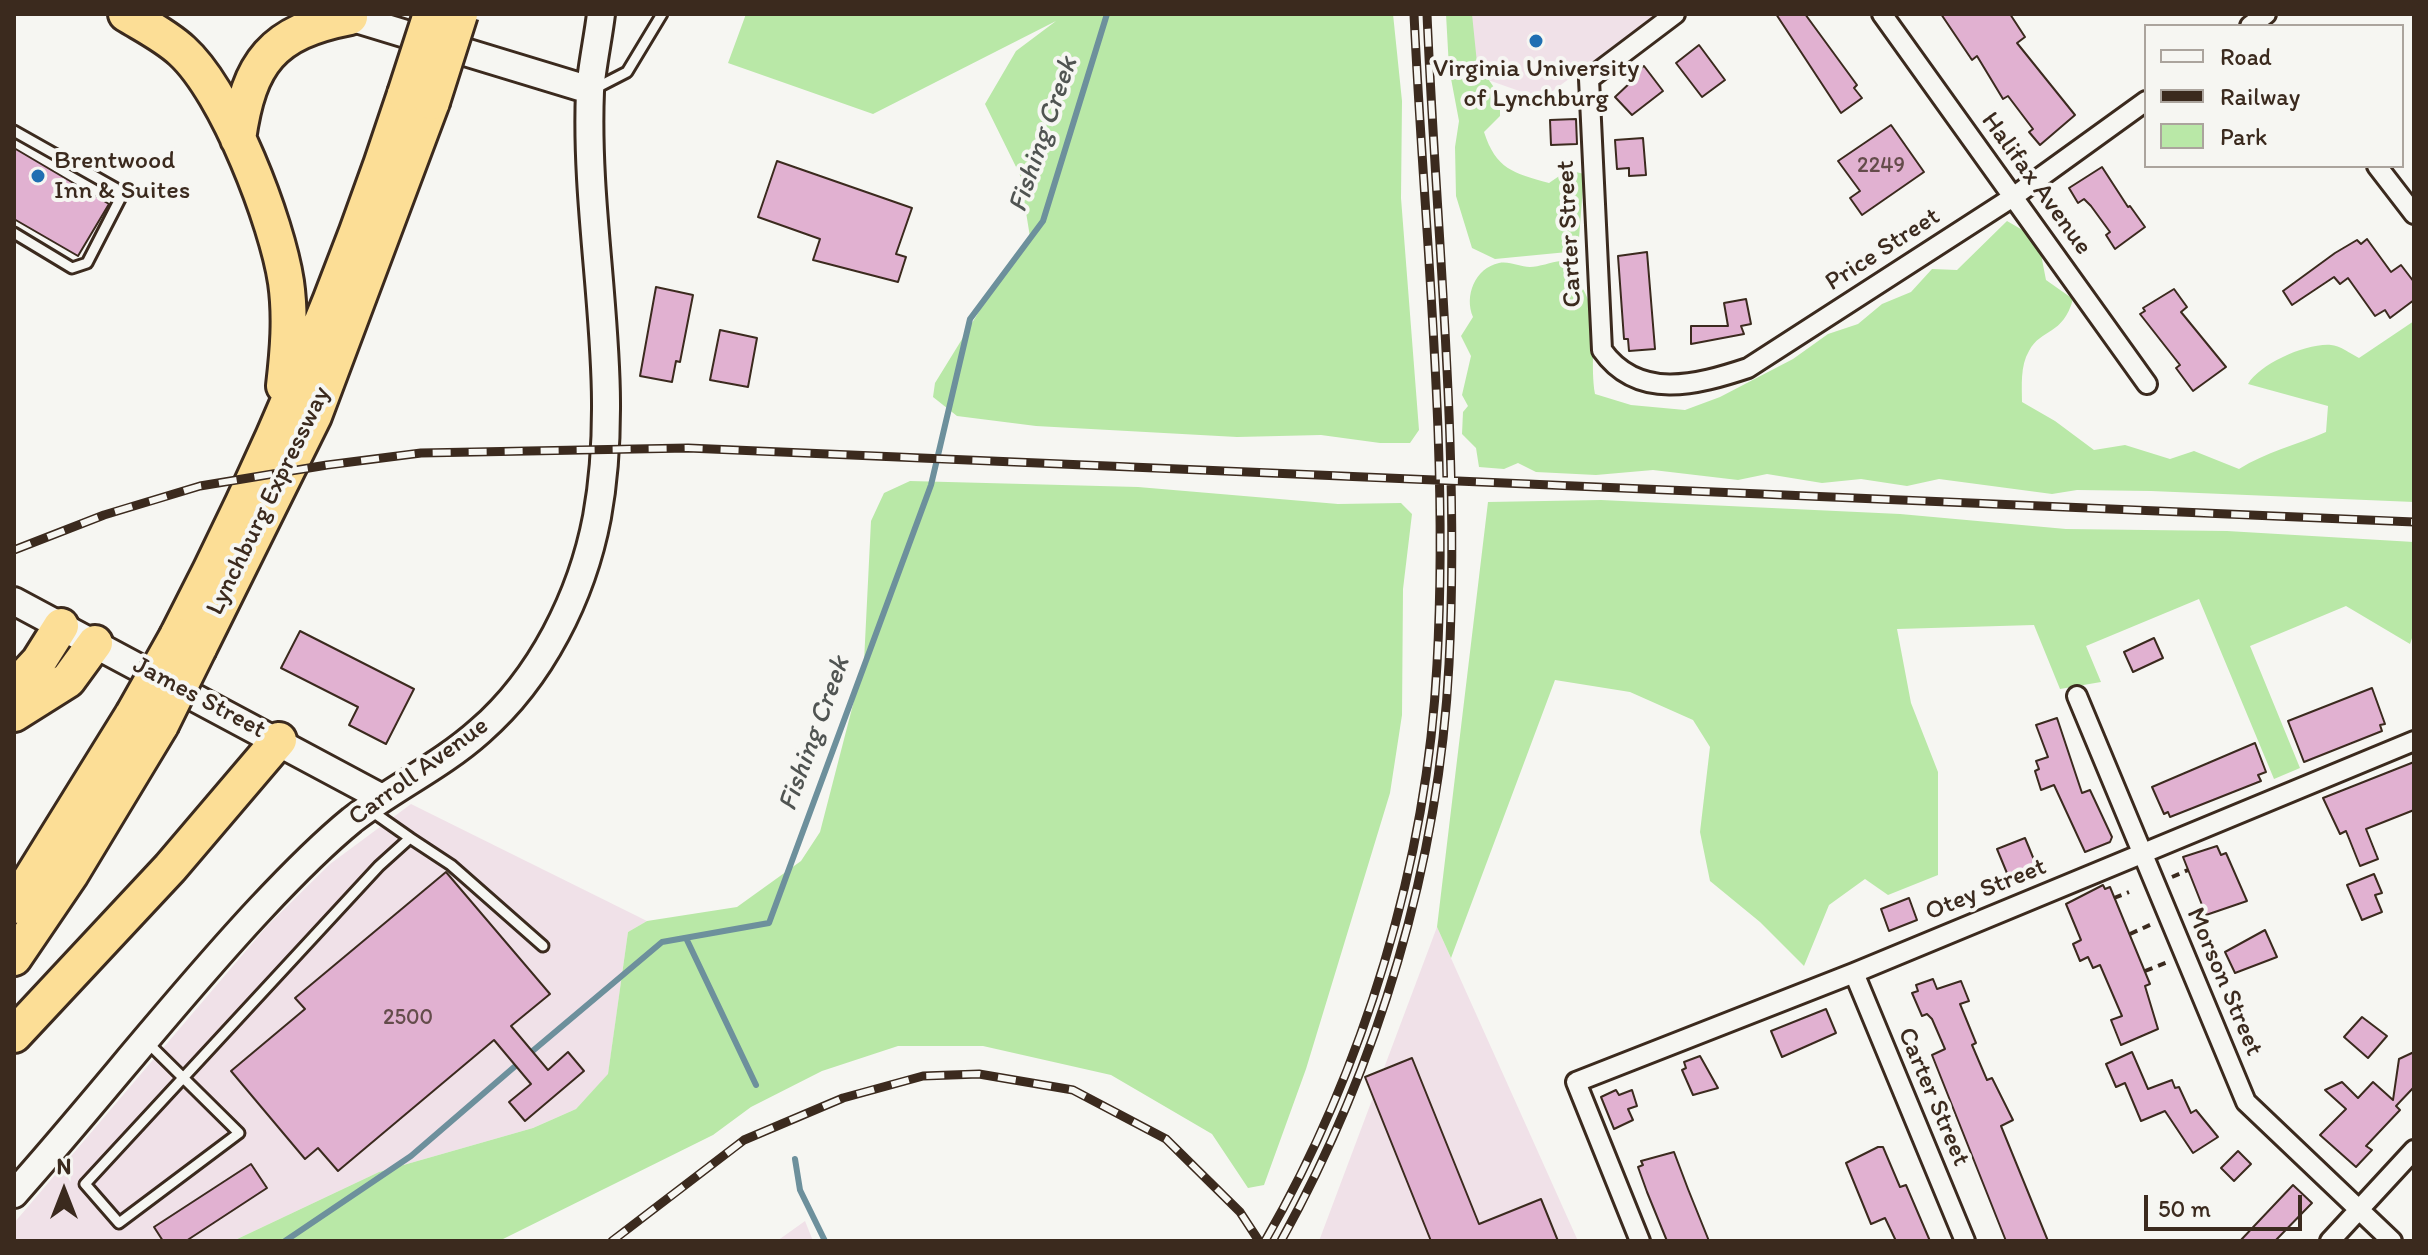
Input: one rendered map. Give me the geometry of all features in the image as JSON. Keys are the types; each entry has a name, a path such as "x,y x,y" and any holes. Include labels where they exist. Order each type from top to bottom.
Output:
{"highway":[{"path":"126,14 182,51 209,86 238,139 271,225 286,281 290,336 279,430"},
{"name":"Lynchburg Expressway","path":"14,958 71,874 147,719 314,416 418,98 431,14"},
{"name":"Lynchburg Expressway","path":"188,642 418,98 460,14"},
{"path":"238,139 244,96 272,51 294,34 345,16"},
{"path":"14,688 39,661 61,626"},
{"path":"14,714 68,680 95,643"},
{"name":"Lynchburg Expressway","path":"14,906 147,719"},
{"path":"14,1035 138,903 279,740"}],"street":[{"name":"Carroll Avenue","path":"14,1194 259,910 320,848 375,804 469,740 507,705 536,670 587,565 601,491 607,409 604,328 594,226 590,90 601,14"},
{"name":"Carter Street","path":"1627,377 1602,350 1589,79 1675,14"},
{"name":"Halifax Avenue","path":"1882,14 2147,384"},
{"path":"345,16 590,90"},
{"name":"Price Street","path":"1627,377 1649,384 1682,384 1709,381 1748,368 2013,197 2144,102"},
{"path":"2379,168 2414,214"},
{"name":"James Street","path":"14,601 279,740 375,804"},
{"name":"Morson Street","path":"2077,696 2246,1102 2392,1241"},
{"name":"Otey Street","path":"1640,1241 1576,1082 1854,973 2414,741"},
{"name":"Carter Street","path":"1854,973 1965,1241"},
{"path":"2330,1241 2414,1150"}],"lane":[{"path":"590,90 627,72 662,14"},
{"path":"14,131 115,188 121,197 87,263 81,268 72,268 14,233"},
{"path":"375,804 410,838 451,865 543,946"},
{"path":"146,1041 183,1077 239,1133 119,1223 85,1184 183,1077 379,866 410,838"}],"path":[{"path":"2164,880 2188,870"},
{"path":"2114,898 2129,892"},
{"path":"2130,934 2155,923"},
{"path":"2145,971 2170,961"}],"shaded area":[{"name":"Virginia University of Lynchburg","path":"1450,14 1656,14 1542,99 1454,68"},
{"path":"411,804 647,921 628,932 608,1075 576,1109 533,1128 379,1172 233,1241 14,1241 14,1223 267,926 330,864"},
{"path":"1437,927 1578,1241 1319,1241"},
{"path":"805,1221 813,1241 777,1241"}],"green space":[{"path":"746,14 1393,14 1402,101 1401,198 1419,430 1410,443 1380,443 1321,435 1237,437 1036,426 957,416 933,397 935,383 1004,271 1030,237 1020,175 985,104 1016,51 1056,21 873,114 728,63"},
{"path":"1446,14 1472,14 1477,63 1500,96 1500,116 1484,132 1500,162 1525,176 1549,183 1568,170 1584,174 1578,251 1495,259 1472,248 1456,196 1455,147 1459,121 1449,68"},
{"path":"2007,221 2038,239 2046,280 2073,299 2064,320 2040,338 2026,357 2022,402 2055,421 2094,450 2125,445 2170,459 2194,451 2239,469 2270,453 2326,432 2328,406 2248,384 2254,376 2273,362 2309,347 2338,346 2359,358 2414,321 2414,502 2151,491 2077,490 2052,494 1939,479 1907,486 1861,479 1822,483 1767,474 1738,480 1653,470 1596,475 1536,472 1518,463 1504,469 1479,467 1476,448 1462,434 1463,412 1468,406 1462,395 1471,356 1461,336 1473,317 1470,300 1474,284 1491,266 1511,263 1534,267 1561,261 1586,294 1591,310 1595,394 1631,405 1685,410 1720,397 1793,359 1828,334 1858,324 1882,304 1911,292 1932,269 1957,270"},
{"path":"910,481 1138,487 1338,504 1401,503 1412,514 1403,589 1402,715 1390,793 1306,1069 1264,1185 1248,1188 1212,1134 1111,1075 983,1046 898,1046 822,1071 751,1107 713,1135 499,1241 233,1241 379,1172 533,1128 576,1109 608,1074 628,932 647,921 737,907 801,861 820,832 864,662 871,521 884,493"},
{"path":"1601,500 1900,514 2066,529 2227,531 2414,542 2414,632 2410,644 2346,606 2250,646 2300,768 2274,779 2199,599 2086,646 2101,682 2060,689 2034,625 1897,629 1911,703 1938,772 1938,875 1888,895 1865,879 1829,905 1804,966 1760,922 1710,881 1700,832 1710,747 1693,720 1630,692 1555,680 1451,958 1437,927 1488,502"}],"building":[{"path":"1776,14 1805,14 1857,85 1854,88 1862,98 1841,113"},
{"path":"1941,14 2010,14 2025,37 2017,43 2075,115 2040,145 2029,132 2033,129 2008,96 2003,99 1977,56 1972,60"},
{"path":"1699,45 1725,80 1702,97 1676,63"},
{"path":"1644,66 1663,91 1632,115 1615,97 1632,81 1629,77"},
{"path":"1576,119 1577,144 1551,145 1550,120"},
{"path":"1891,125 1924,172 1862,215 1850,198 1860,191 1838,161"},
{"path":"1643,138 1646,175 1629,176 1629,168 1617,169 1615,140"},
{"name":"Brentwood Inn & Suites","path":"14,148 109,204 78,256 14,219"},
{"path":"777,161 912,208 896,254 906,257 898,282 813,260 820,239 758,217"},
{"path":"2102,167 2145,227 2115,249 2106,235 2110,232 2091,206 2084,199 2078,203 2069,188"},
{"path":"2367,239 2391,272 2401,265 2414,282 2414,300 2390,318 2385,310 2375,316 2348,278 2340,284 2334,277 2292,305 2283,291 2335,253 2357,240 2361,244"},
{"path":"1647,252 1655,349 1629,351 1628,339 1624,339 1618,256"},
{"path":"656,287 693,295 680,362 676,361 672,382 640,376"},
{"path":"2174,289 2187,307 2181,312 2226,367 2193,391 2176,368 2180,365 2140,314 2145,311 2143,308"},
{"path":"1746,299 1751,324 1741,326 1744,334 1691,344 1691,326 1728,326 1724,303"},
{"path":"720,330 757,338 748,387 710,380"},
{"path":"300,631 414,689 386,744 349,725 358,707 281,668"},
{"path":"2154,638 2163,658 2133,672 2124,652"},
{"path":"2372,688 2385,724 2380,725 2382,731 2304,762 2288,721"},
{"path":"2057,718 2082,793 2090,790 2112,837 2110,842 2085,852 2054,785 2041,790 2035,771 2039,769 2036,761 2048,757 2036,725"},
{"path":"2255,743 2266,772 2258,775 2261,781 2170,817 2168,812 2164,814 2152,787"},
{"path":"2414,762 2414,810 2366,829 2378,859 2360,866 2346,831 2340,834 2323,798"},
{"path":"2025,838 2037,867 2009,878 1997,849"},
{"path":"2217,846 2221,855 2226,853 2247,901 2206,915 2183,857"},
{"path":"446,872 550,994 511,1026 548,1070 568,1052 584,1071 525,1121 509,1102 531,1084 494,1040 338,1171 318,1148 305,1159 231,1071 305,1009 295,998"},
{"path":"2374,874 2382,893 2375,895 2382,912 2362,920 2347,885"},
{"path":"2103,885 2105,889 2110,887 2150,984 2145,986 2158,1029 2121,1045 2111,1020 2122,1016 2100,965 2093,968 2088,957 2080,961 2073,944 2081,940 2066,904"},
{"path":"1909,898 1917,920 1889,931 1881,909"},
{"path":"2265,930 2277,957 2235,973 2225,952"},
{"path":"1933,979 1937,989 1961,981 1969,1001 1960,1004 1976,1043 1972,1045 1987,1080 1992,1078 2013,1120 2001,1126 2048,1241 2006,1241 1932,1055 1945,1049 1932,1019 1927,1014 1922,1016 1912,993 1918,991 1916,985"},
{"path":"1826,1009 1836,1033 1782,1057 1771,1031"},
{"path":"2362,1017 2387,1036 2368,1058 2344,1037"},
{"path":"2132,1052 2148,1089 2172,1080 2175,1088 2179,1087 2191,1113 2196,1110 2218,1137 2193,1153 2165,1111 2141,1121 2125,1083 2116,1087 2106,1064"},
{"path":"2414,1052 2414,1087 2396,1106 2400,1110 2366,1146 2372,1150 2356,1167 2320,1135 2346,1109 2325,1090 2342,1082 2358,1098 2373,1082 2393,1100 2399,1059"},
{"path":"1700,1056 1718,1088 1693,1095 1682,1070 1686,1068 1684,1062"},
{"path":"1412,1058 1479,1224 1541,1199 1558,1241 1431,1241 1365,1077"},
{"path":"1616,1090 1619,1095 1632,1090 1637,1106 1628,1109 1633,1120 1614,1129 1601,1097"},
{"path":"1883,1147 1900,1187 1906,1185 1930,1241 1896,1241 1885,1218 1871,1224 1846,1163"},
{"path":"2238,1151 2251,1164 2234,1181 2221,1168"},
{"path":"1674,1152 1709,1241 1667,1241 1647,1192 1638,1167 1643,1165 1641,1161"},
{"path":"251,1164 267,1188 186,1241 163,1241 154,1227"},
{"path":"2293,1185 2312,1203 2275,1241 2240,1241"}],"waterway":[{"name":"Fishing Creek","path":"529,1054 662,942 769,923 931,485 970,319 1043,221 1107,14"},
{"path":"686,938 756,1085"},
{"name":"Fishing Creek","path":"285,1241 411,1156 520,1062"},
{"path":"795,1159 800,1190 825,1241"}],"railway":[{"path":"1265,1241 1332,1106 1360,1035 1404,888 1420,814 1431,739 1437,664 1440,502 1434,339 1414,14"},
{"path":"1281,1241 1347,1105 1398,962 1432,814 1443,739 1452,583 1451,501 1446,339 1427,14"},
{"path":"14,550 104,515 200,486 327,465 421,453 688,448 2414,522"},
{"path":"612,1241 744,1140 843,1098 923,1076 979,1074 1073,1090 1166,1139 1240,1212 1259,1241"}],"place":[{"name":"Virginia University of Lynchburg","path":"1536,41"},
{"name":"Brentwood Inn & Suites","path":"38,176"}]}
